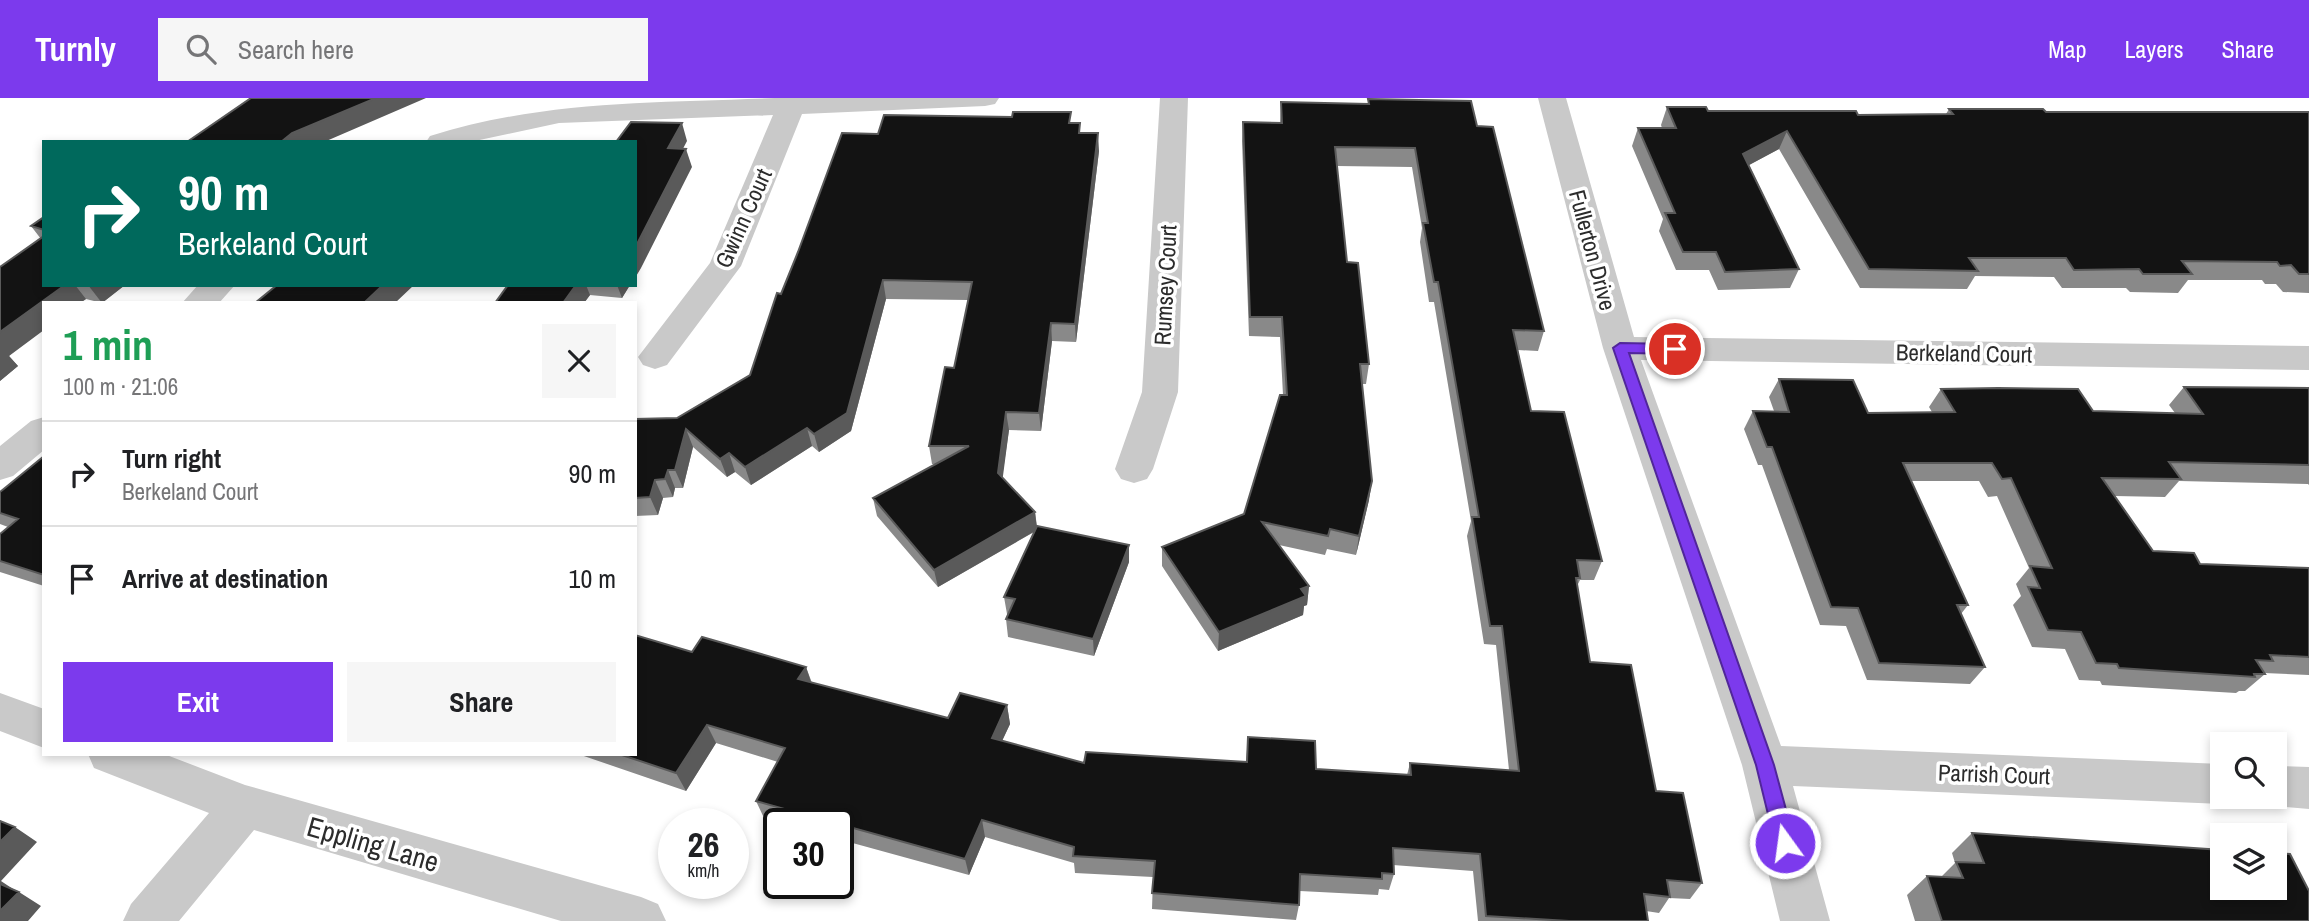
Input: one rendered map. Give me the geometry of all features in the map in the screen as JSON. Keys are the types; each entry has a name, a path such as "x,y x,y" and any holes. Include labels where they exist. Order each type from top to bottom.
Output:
{"street":[{"path":"446,140 484,128 559,115 792,103 985,98"},
{"name":"Rumsey Court","path":"1134,469 1160,392 1174,98"},
{"name":"Fullerton Drive","path":"1552,98 1620,348 1765,765 1805,921"},
{"name":"Gwinn Court","path":"655,357 725,266 792,103"},
{"path":"200,301 217,287"},
{"name":"Berkeland Court","path":"1620,348 2309,358"},
{"path":"0,466 42,432"},
{"path":"0,712 42,728"},
{"name":"Eppling Lane","path":"115,756 245,806 641,921"},
{"name":"Parrish Court","path":"1765,765 2210,784"},
{"path":"2287,787 2309,788"},
{"path":"148,921 245,806"}],"building":[{"path":"251,98 376,98 292,133 283,140 190,140"},
{"path":"1368,99 1471,101 1477,126 1493,127 1544,331 1513,330 1531,411 1564,412 1602,561 1577,560 1580,578 1576,578 1590,662 1631,665 1656,791 1683,793 1702,883 1667,880 1670,897 1644,894 1648,921 1569,921 1486,916 1480,854 1393,848 1394,874 1382,873 1382,879 1300,874 1299,905 1152,893 1155,861 1073,856 1074,847 982,820 965,859 854,828 854,808 781,808 756,801 785,748 707,725 676,773 625,756 637,756 637,636 692,652 702,637 806,667 798,679 948,718 960,693 1007,705 992,738 1084,763 1086,752 1247,762 1248,737 1315,741 1316,769 1411,775 1410,763 1519,771 1502,626 1490,626 1472,517 1479,517 1438,282 1434,282 1423,223 1428,223 1415,148 1335,147 1347,262 1358,263 1369,364 1360,364 1372,481 1359,536 1330,529 1328,536 1262,522 1309,586 1301,589 1306,596 1219,632 1162,547 1244,514 1280,395 1287,395 1282,317 1250,317 1243,122 1282,123 1281,102 1369,104"},
{"path":"1667,107 1706,107 1708,111 1856,111 1858,115 1953,114 1949,109 2043,109 2046,112 2309,112 2309,274 2299,274 2291,265 2280,266 2277,262 2182,261 2192,274 2143,274 2139,269 2074,270 2066,258 1969,258 1978,271 1869,269 1787,131 1743,154 1799,269 1725,272 1716,252 1683,252 1665,213 1675,213 1638,128 1676,128"},
{"path":"1013,112 1071,112 1069,123 1080,123 1079,133 1098,133 1075,324 1051,323 1039,413 1006,412 998,473 1035,512 934,570 873,498 969,446 929,446 945,367 954,368 972,282 883,280 847,413 814,434 807,428 745,467 729,453 720,459 686,429 675,470 668,470 665,479 655,480 650,497 637,498 637,419 677,418 750,375 777,293 781,294 842,133 878,134 884,115 1012,117"},
{"path":"631,122 682,123 668,148 686,149 637,244 637,140 618,140"},
{"path":"42,218 42,229 31,226"},
{"path":"42,237 42,287 62,287 0,332 0,267"},
{"path":"275,287 381,287 366,301 257,301"},
{"path":"507,287 575,287 564,301 496,301"},
{"path":"1779,379 1853,380 1868,413 1955,412 1941,389 1998,388 2078,389 2093,411 2203,414 2184,387 2309,388 2309,465 2169,462 2181,479 2102,478 2153,551 2194,553 2200,564 2309,568 2309,657 2270,655 2273,661 2256,660 2265,674 2254,674 2255,677 2119,668 2117,664 2096,663 2081,632 2048,630 2028,587 2040,588 2030,566 2052,568 2011,478 2002,479 1992,463 1903,463 1968,605 1957,605 1985,667 1879,663 1858,608 1831,607 1772,447 1767,447 1753,411 1789,412"},
{"path":"42,458 42,574 0,561 0,534 18,519 0,513 0,492"},
{"path":"1037,526 1129,545 1093,639 1006,619 1015,599 1004,597"},
{"path":"0,821 15,827 0,842"},
{"path":"1972,833 2210,849 2210,900 2287,900 2287,854 2290,854 2309,891 2309,921 1942,921 1927,876 1963,878 1956,862 1984,863"},
{"path":"0,884 19,892 0,911"}],"route":[{"path":"1675,349 1620,348 1765,765 1785,843"}]}
